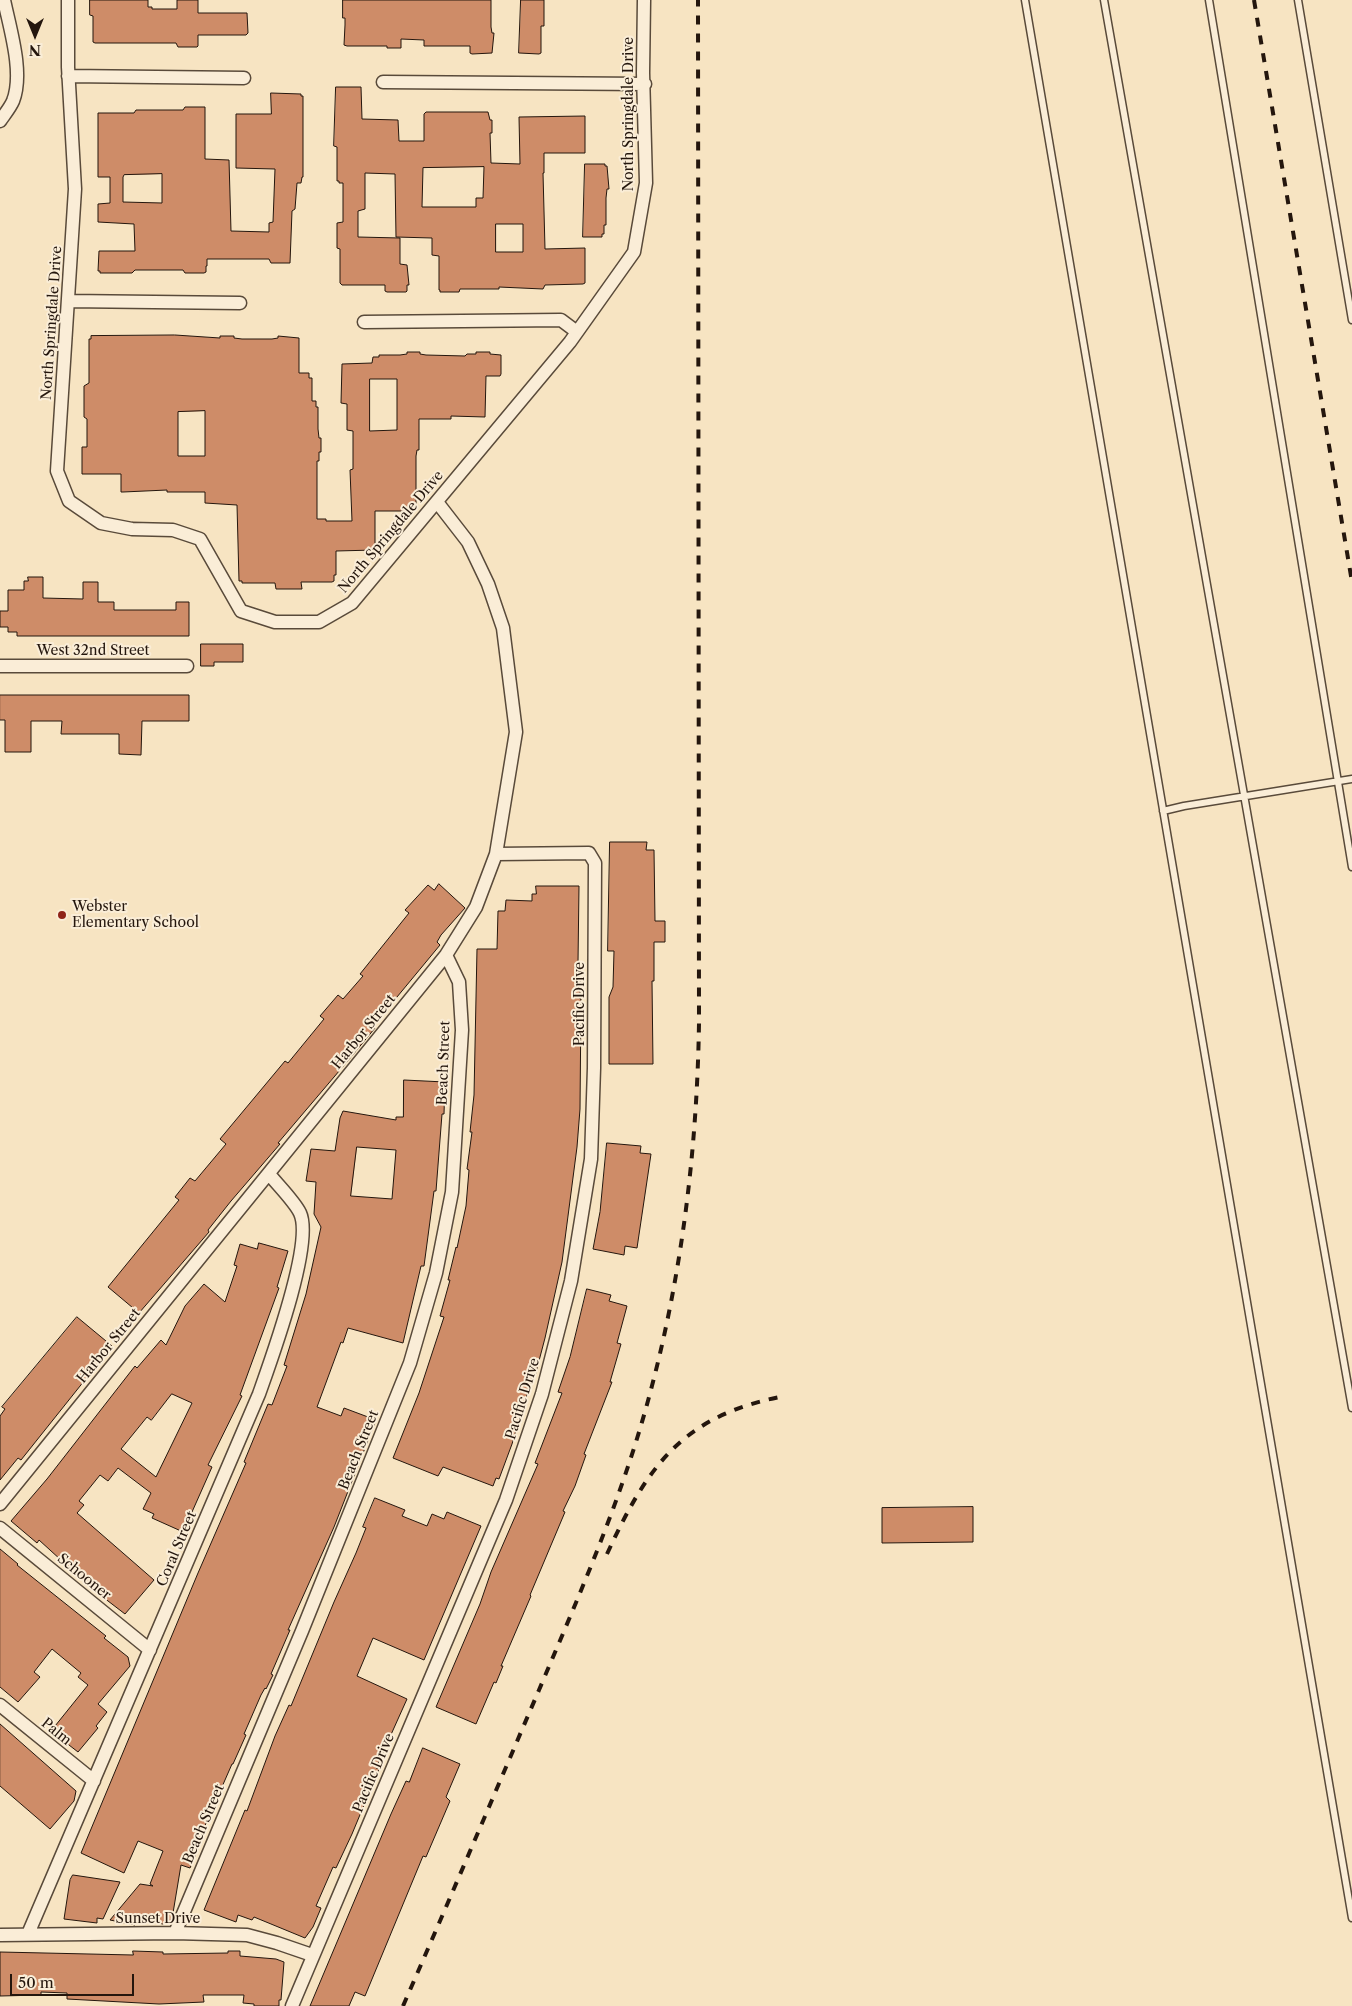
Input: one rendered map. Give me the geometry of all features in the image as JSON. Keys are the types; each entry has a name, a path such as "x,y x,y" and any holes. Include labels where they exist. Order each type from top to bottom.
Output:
{"street":[{"path":"0,121 12,102 17,84 16,65 4,0"},
{"name":"North Springdale Drive","path":"68,0 68,76 75,189 57,471 69,501 101,523 132,529 173,530 200,539 241,611 275,622 319,622 352,604 577,332 634,252 646,183 644,0"},
{"path":"68,76 244,78"},
{"path":"383,82 645,84"},
{"path":"68,301 240,303"},
{"path":"364,322 561,320 577,332"},
{"name":"Harbor Street","path":"0,1504 446,955 476,907 496,854 516,732 503,628 488,584 468,542 437,502"},
{"name":"West 32nd Street","path":"0,666 187,666"},
{"name":"Pacific Drive","path":"292,2006 506,1500 542,1394 571,1281 590,1159 594,1068 595,863 589,853 496,854"},
{"name":"Beach Street","path":"175,1933 302,1631 410,1363 436,1273 452,1192 462,1030 459,982 446,955"},
{"name":"Coral Street","path":"28,1934 259,1394 284,1322 302,1238 300,1213 269,1174"},
{"name":"Schooner","path":"0,1528 150,1650"},
{"name":"Palm","path":"0,1706 94,1781"},
{"name":"Sunset Drive","path":"0,1935 175,1933 247,1935 312,1955"}],"lane":[{"path":"1025,0 1352,1918"},
{"path":"1104,0 1352,1408"},
{"path":"1209,0 1352,867"},
{"path":"1298,0 1352,320"},
{"path":"1163,811 1352,779"}],"building":[{"path":"90,0 148,0 148,7 152,7 152,9 177,9 177,0 198,0 198,13 247,13 248,33 246,35 198,35 197,47 178,47 176,43 95,43 93,42 93,16 90,15"},
{"path":"343,0 491,0 491,27 492,33 494,33 492,53 472,54 470,53 470,46 424,46 424,40 401,39 401,48 344,45 345,18 343,18"},
{"path":"521,0 544,0 544,26 541,26 541,53 539,54 519,53"},
{"path":"336,87 361,87 362,119 398,120 399,141 424,141 424,114 426,112 488,112 490,120 492,120 492,133 490,133 491,163 520,164 519,117 585,116 585,153 544,153 543,173 545,249 585,248 585,283 545,285 543,289 499,287 499,289 460,289 459,292 440,292 439,256 432,255 432,238 396,237 395,174 365,173 365,209 358,211 358,237 400,238 400,264 407,265 409,285 407,285 406,292 387,292 385,291 385,285 342,285 340,283 340,249 337,248 337,223 343,222 343,183 337,181 337,147 334,146","holes":["484,167 483,198 476,198 476,207 422,207 423,168","496,224 523,224 523,252 496,252"]},
{"path":"271,93 301,94 303,96 303,177 301,183 297,183 295,209 292,211 290,263 271,263 269,259 207,259 206,272 204,273 185,273 183,270 135,270 132,273 100,273 98,271 99,251 135,251 134,224 98,222 98,204 110,203 110,177 98,177 98,113 134,113 136,110 183,110 185,107 205,107 205,159 229,160 231,231 269,232 269,223 273,222 275,169 236,168 236,114 271,114","holes":["162,174 162,203 123,202 124,175"]},
{"path":"585,164 605,164 607,166 609,189 607,189 606,198 606,225 604,225 602,237 583,237"},
{"path":"175,335 220,338 220,336 234,336 234,338 242,339 272,339 278,338 278,336 299,338 299,373 309,373 309,378 312,378 312,401 316,401 316,407 318,407 321,452 319,452 319,461 317,461 317,519 326,519 326,521 352,521 350,470 353,469 353,431 347,430 347,404 341,403 342,364 372,363 373,357 379,357 379,355 400,355 407,354 407,352 420,352 420,354 426,355 465,356 467,354 476,354 476,352 490,352 490,354 501,355 501,374 500,376 486,376 485,417 451,416 451,419 419,419 419,450 417,450 416,456 416,505 414,505 414,511 375,511 375,550 336,551 336,575 334,575 334,581 332,582 301,582 302,589 276,589 275,583 242,583 242,581 239,581 237,505 205,503 205,492 167,492 167,490 121,492 121,474 82,474 82,447 87,447 87,419 84,417 84,386 89,383 89,339 91,339 91,336","holes":["370,379 397,379 397,430 370,431","205,411 205,456 178,456 178,412"]},
{"path":"28,577 43,577 43,598 83,599 83,582 98,582 98,602 114,602 114,610 176,610 176,602 189,602 189,636 17,636 17,632 8,632 8,627 0,627 0,611 8,611 8,590 24,590 24,581 28,581"},
{"path":"201,644 243,644 243,662 214,662 214,666 201,666"},
{"path":"0,695 189,695 189,721 142,721 141,755 119,754 119,734 61,734 62,721 31,721 31,752 5,752 5,720 0,720"},
{"path":"610,842 647,842 646,850 654,850 655,921 665,921 665,942 654,942 654,981 652,981 653,1064 609,1064 609,997 613,987 614,951 608,951"},
{"path":"439,884 465,908 441,935 437,942 440,945 373,1026 375,1028 231,1201 208,1230 209,1232 139,1313 108,1287 179,1200 175,1197 190,1178 195,1181 226,1144 220,1139 285,1061 288,1063 324,1019 320,1016 338,995 343,999 363,976 360,974 409,913 405,910 428,885 434,890"},
{"path":"536,886 579,886 580,1109 562,1262 545,1338 535,1376 533,1375 512,1444 499,1479 496,1478 493,1486 443,1467 438,1476 393,1458 419,1393 444,1317 440,1316 466,1206 469,1170 467,1169 474,1095 477,949 497,949 498,911 505,911 506,900 532,901 532,894 536,894"},
{"path":"404,1080 445,1082 444,1114 442,1114 436,1191 434,1191 424,1266 421,1266 403,1343 348,1328 317,1407 341,1416 344,1408 376,1420 334,1527 288,1630 290,1630 271,1674 273,1675 261,1695 244,1734 246,1735 200,1837 203,1838 190,1868 181,1865 172,1919 163,1924 136,1919 135,1925 110,1920 140,1884 153,1886 150,1884 163,1851 138,1841 124,1873 81,1853 246,1463 244,1462 268,1404 272,1405 287,1366 284,1365 306,1294 321,1227 314,1214 316,1182 306,1181 311,1149 335,1151 340,1118 343,1111 396,1120 396,1117 403,1117","holes":["357,1147 396,1150 392,1199 351,1196"]},
{"path":"607,1143 641,1146 640,1153 651,1154 637,1248 625,1246 624,1255 593,1249 600,1212"},
{"path":"259,1243 288,1251 277,1287 279,1288 240,1395 242,1396 208,1465 212,1467 184,1530 181,1529 181,1531 152,1518 154,1514 143,1509 151,1493 118,1468 108,1481 100,1475 79,1501 84,1505 77,1513 154,1580 125,1614 95,1591 39,1540 37,1543 11,1521 47,1479 135,1366 137,1368 161,1340 166,1345 185,1306 204,1284 225,1302 237,1266 234,1265 240,1244 257,1249","holes":["172,1394 192,1403 156,1477 121,1449 147,1417 151,1420"]},
{"path":"587,1289 611,1295 609,1301 627,1306 617,1343 621,1344 610,1382 612,1382 584,1454 586,1455 575,1486 563,1511 565,1512 501,1666 503,1666 496,1683 494,1682 476,1724 436,1707 480,1604 491,1572 538,1464 535,1463 562,1393 558,1392 570,1357"},
{"path":"77,1317 112,1346 21,1460 18,1458 0,1480 0,1416 5,1409 2,1407"},
{"path":"375,1498 405,1510 402,1516 427,1526 432,1514 444,1519 447,1512 481,1526 424,1660 373,1638 357,1676 407,1699 376,1768 379,1769 352,1834 336,1868 333,1867 316,1906 321,1908 313,1927 305,1938 254,1917 252,1920 238,1915 236,1922 204,1910 245,1810 247,1811 275,1736 289,1705 291,1706 356,1553 366,1528 363,1527"},
{"path":"973,1507 973,1542 882,1543 882,1508"},
{"path":"0,1549 17,1565 106,1636 104,1638 128,1657 130,1666 98,1704 107,1712 96,1726 98,1728 78,1752 51,1731 88,1685 78,1677 81,1673 52,1649 34,1672 40,1677 18,1702 0,1687"},
{"path":"0,1724 76,1791 74,1801 50,1829 0,1786"},
{"path":"423,1748 460,1764 446,1797 450,1801 426,1857 423,1856 365,1996 355,1992 349,2006 310,2006 391,1814 406,1781 409,1782"},
{"path":"73,1875 120,1882 103,1919 97,1918 97,1923 64,1919 70,1880"},
{"path":"133,1951 163,1952 163,1954 228,1953 228,1951 240,1951 240,1956 276,1959 284,1962 279,2006 254,2006 254,2004 243,2003 244,1995 203,1995 204,2002 159,2004 67,1999 67,1993 41,1992 41,1995 0,1996 0,1952 133,1955"}],"railway":[{"path":"403,2006 611,1516 646,1408 669,1313 678,1266 691,1169 698,1072 699,1023 698,0"},
{"path":"1254,0 1352,582"},
{"path":"607,1554 638,1494 654,1470 673,1449 695,1431 720,1416 750,1405 785,1396"}],"place":[{"name":"Webster Elementary School","path":"62,915"}]}
